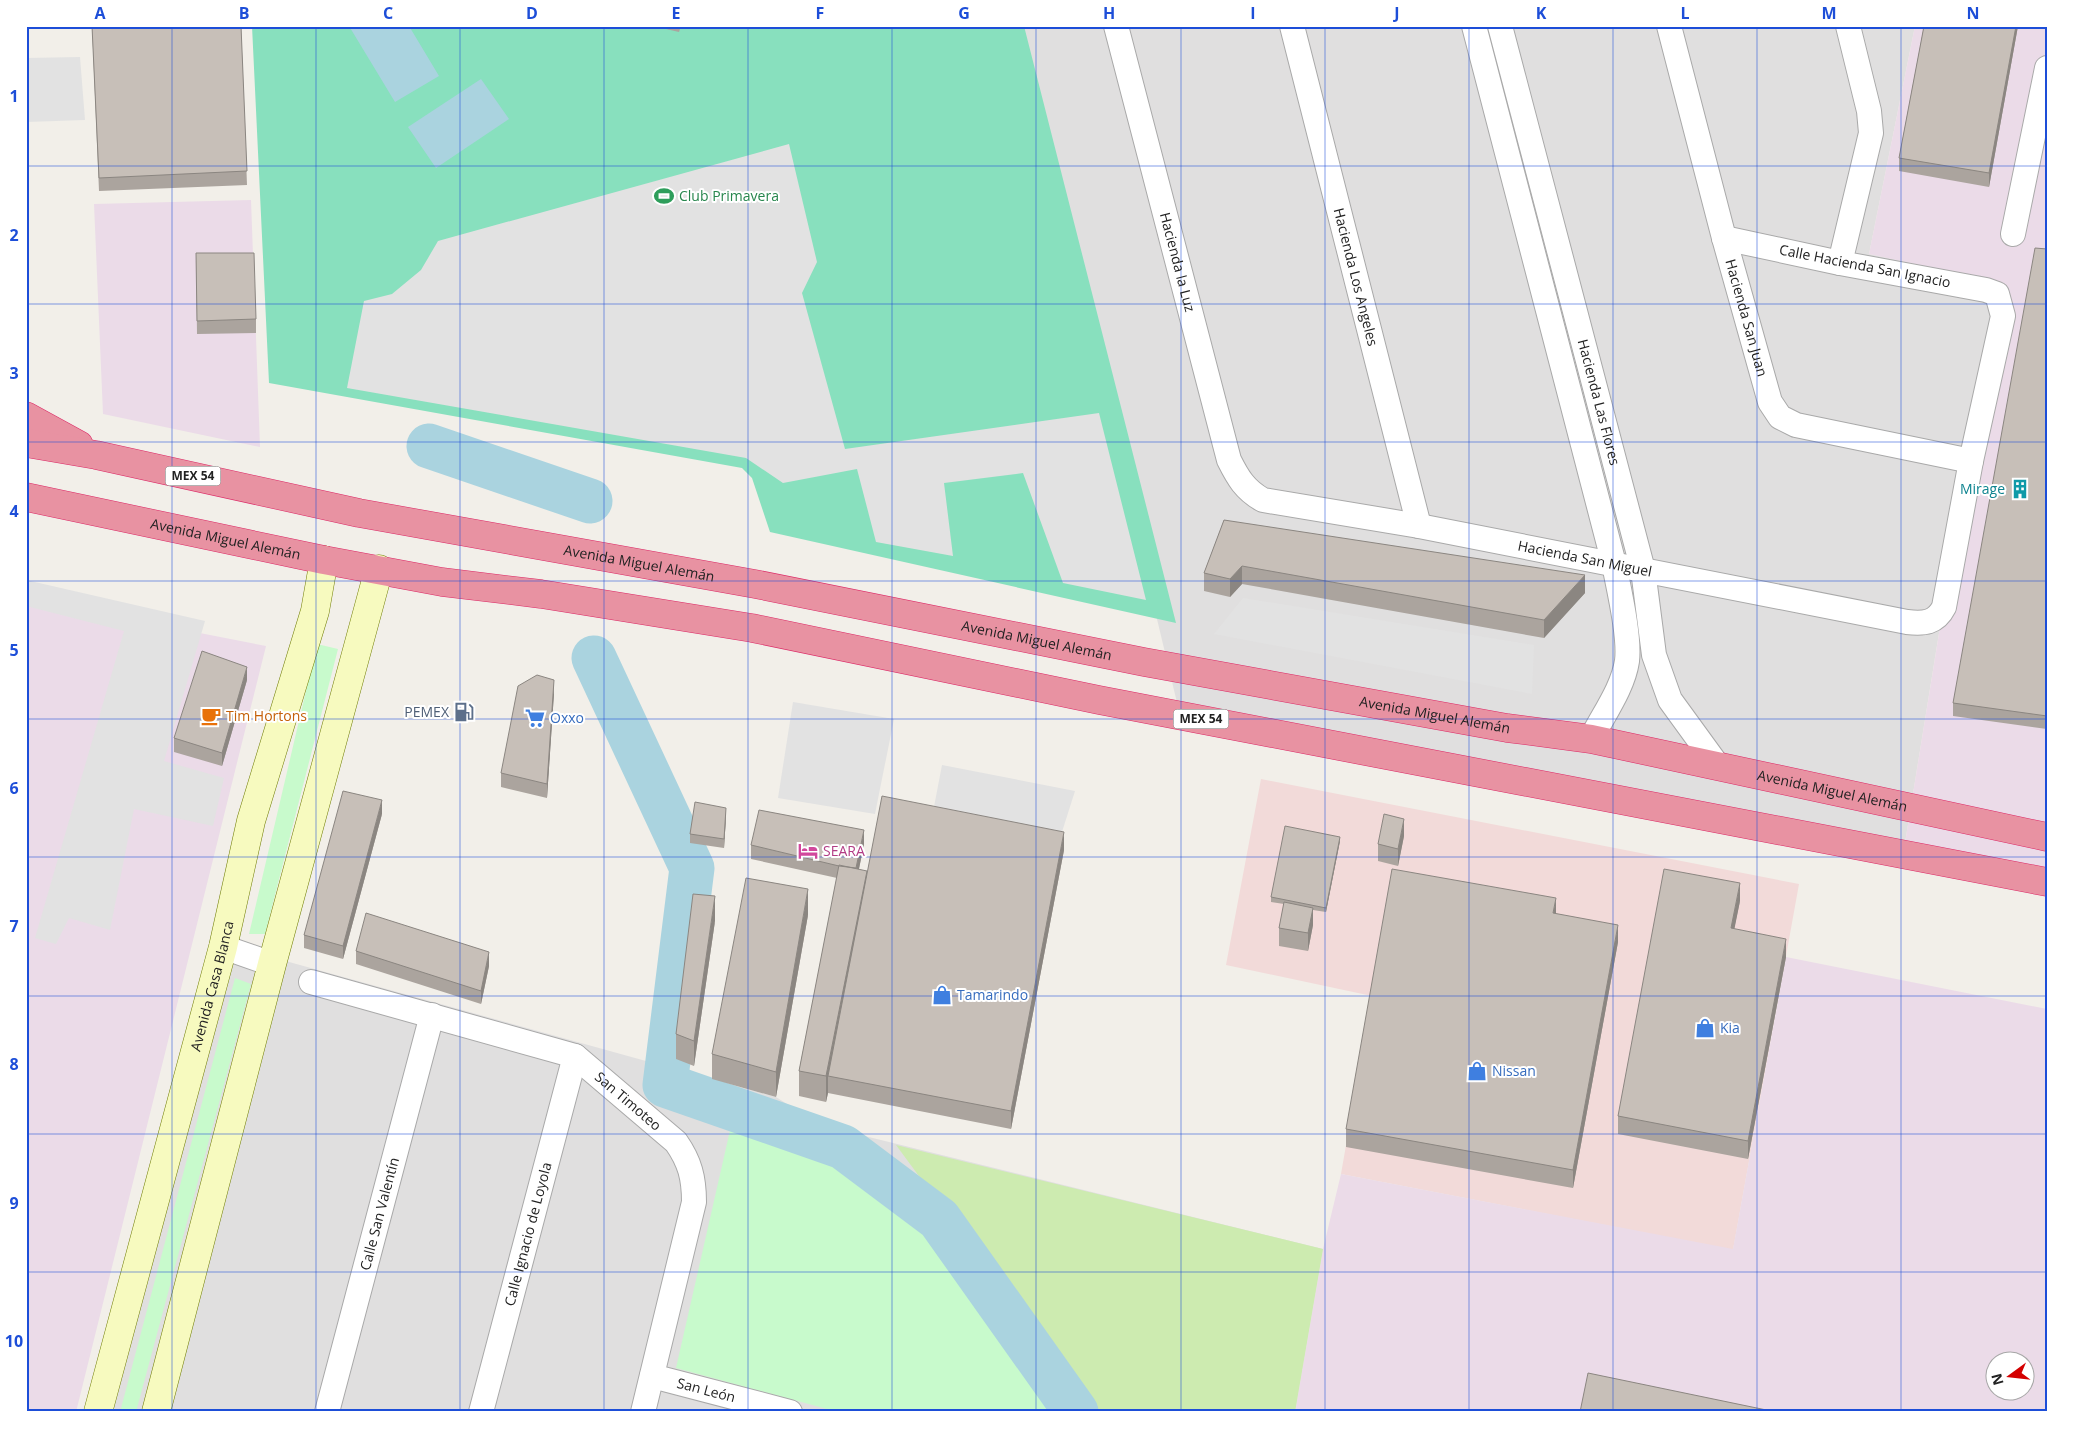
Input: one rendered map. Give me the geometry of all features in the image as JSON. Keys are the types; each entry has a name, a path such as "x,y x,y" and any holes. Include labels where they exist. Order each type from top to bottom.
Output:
{"highway":[{"path":"26,416 96,455"},
{"name":"Avenida Miguel Alemán","path":"26,442 96,455 358,513 755,584 1144,662 1508,728 1591,739 2047,837"},
{"name":"Avenida Miguel Alemán","path":"26,497 324,560 442,582 541,594 752,628 1100,700 2047,882"}],"street":[{"name":"Hacienda la Luz","path":"1116,26 1230,460 1239,480 1250,493"},
{"name":"Hacienda Los Angeles","path":"1292,26 1419,526"},
{"name":"Hacienda Las Flores","path":"1474,26 1614,564 1624,627 1627,661 1618,686 1591,739"},
{"name":"Hacienda Las Flores","path":"1500,26 1643,570 1654,655 1670,700 1718,766"},
{"name":"Hacienda San Juan","path":"1669,26 1724,238 1770,402 1780,417 1796,424 1971,462"},
{"path":"1840,263 1871,133 1869,110 1848,26"},
{"path":"2012,234 2047,68"},
{"name":"Calle Hacienda San Ignacio","path":"1724,238 1840,263 1986,290 1997,294 2001,302 2003,316 1971,462"},
{"name":"Hacienda San Miguel","path":"1250,493 1263,500 1419,526 1920,623 1932,622 1940,616 1944,607 1971,462"},
{"name":"Avenida Casa Blanca","path":"98,1412 223,947 251,821 315,611 324,560"},
{"path":"156,1412 272,964 379,569"},
{"path":"223,947 272,964"},
{"name":"San Timoteo","path":"310,982 575,1056 676,1142 688,1159 694,1180 694,1202 643,1412"},
{"name":"Calle San Valentín","path":"327,1412 432,1015"},
{"name":"Calle Ignacio de Loyola","path":"481,1412 575,1056"},
{"name":"San León","path":"652,1376 790,1412"}],"shaded area":[{"path":"1015,26 1915,26 1869,254 1996,281 1905,843 1179,711"},
{"path":"1915,26 2047,26 2047,868 1905,843 1996,282 1869,254"},
{"path":"80,57 85,120 26,122 26,58"},
{"path":"789,144 817,262 802,293 845,449 1099,413 1146,600 1063,583 1023,473 944,483 953,556 876,542 857,469 783,483 746,458 347,388 364,301 392,294 421,270 438,241"},
{"path":"251,200 260,447 103,414 94,204"},
{"path":"26,580 205,621 164,761 224,778 213,826 134,809 110,930 69,918 56,944 35,938 124,631 26,606"},
{"path":"1243,598 1534,645 1532,694 1214,634"},
{"path":"26,599 266,646 76,1412 26,1412"},
{"path":"793,702 894,719 875,814 778,798"},
{"path":"942,765 1075,791 1061,835 933,812"},
{"path":"1261,779 1799,884 1733,1250 1341,1174 1372,996 1226,965"},
{"path":"235,947 776,1097 820,1125 1323,1249 1295,1412 111,1412"},
{"path":"1786,957 2047,1009 2047,1412 1295,1412 1323,1249 1341,1174 1733,1249"}],"green space":[{"name":"Club Primavera","path":"252,26 1024,26 1176,623 770,532 752,478 742,468 269,383"},
{"path":"317,644 338,649 265,934 249,934"},
{"path":"235,978 251,984 136,1412 120,1412"},
{"path":"731,1126 824,1154 899,1206 942,1242 1053,1412 838,1412 676,1368"},
{"path":"896,1145 1323,1249 1295,1412 1093,1412"}],"water":[{"path":"349,26 409,26 439,76 395,102"},
{"path":"481,79 509,119 436,168 408,127"}],"building":[{"path":"92,26 241,26 247,171 99,178"},
{"path":"1924,26 2016,26 1989,173 1899,158"},
{"name":"Mirage","path":"2035,248 2047,249 2047,716 1953,703"},
{"path":"196,253 254,253 256,319 197,321"},
{"path":"1224,520 1585,575 1544,620 1242,566 1230,579 1204,573"},
{"name":"Tim Hortons","path":"202,651 247,667 222,753 174,738"},
{"path":"537,675 554,680 547,784 501,773 518,686"},
{"path":"343,791 382,800 343,946 304,935"},
{"name":"Tamarindo","path":"882,796 1064,832 1011,1111 828,1076"},
{"path":"695,802 726,808 724,839 690,834"},
{"name":"SEARA","path":"759,810 864,830 856,868 839,866 751,845"},
{"path":"1384,814 1404,819 1398,849 1378,844"},
{"path":"1285,826 1340,837 1326,908 1271,897"},
{"path":"839,865 867,871 826,1076 799,1071"},
{"name":"Nissan","path":"1392,869 1556,898 1553,913 1618,925 1573,1170 1346,1129"},
{"name":"Kia","path":"1664,869 1740,883 1731,928 1786,939 1748,1141 1618,1116"},
{"path":"746,878 808,889 776,1072 712,1054"},
{"path":"693,894 715,896 694,1041 676,1034"},
{"path":"1284,902 1313,908 1308,933 1279,928"},
{"path":"366,913 489,952 481,991 356,951"},
{"path":"1588,1373 1776,1412 1580,1412"}],"waterway":[{"path":"429,446 590,501"},
{"path":"594,658 692,868 665,1085 843,1147 939,1219 1076,1412"}],"place":[{"name":"Club Primavera","path":"664,196"},
{"name":"Mirage","path":"2020,489"},
{"name":"PEMEX","path":"464,712"},
{"name":"Tim Hortons","path":"211,716"},
{"name":"Oxxo","path":"535,718"},
{"name":"SEARA","path":"808,851"},
{"name":"Tamarindo","path":"942,995"},
{"name":"Kia","path":"1705,1028"},
{"name":"Nissan","path":"1477,1071"}]}
